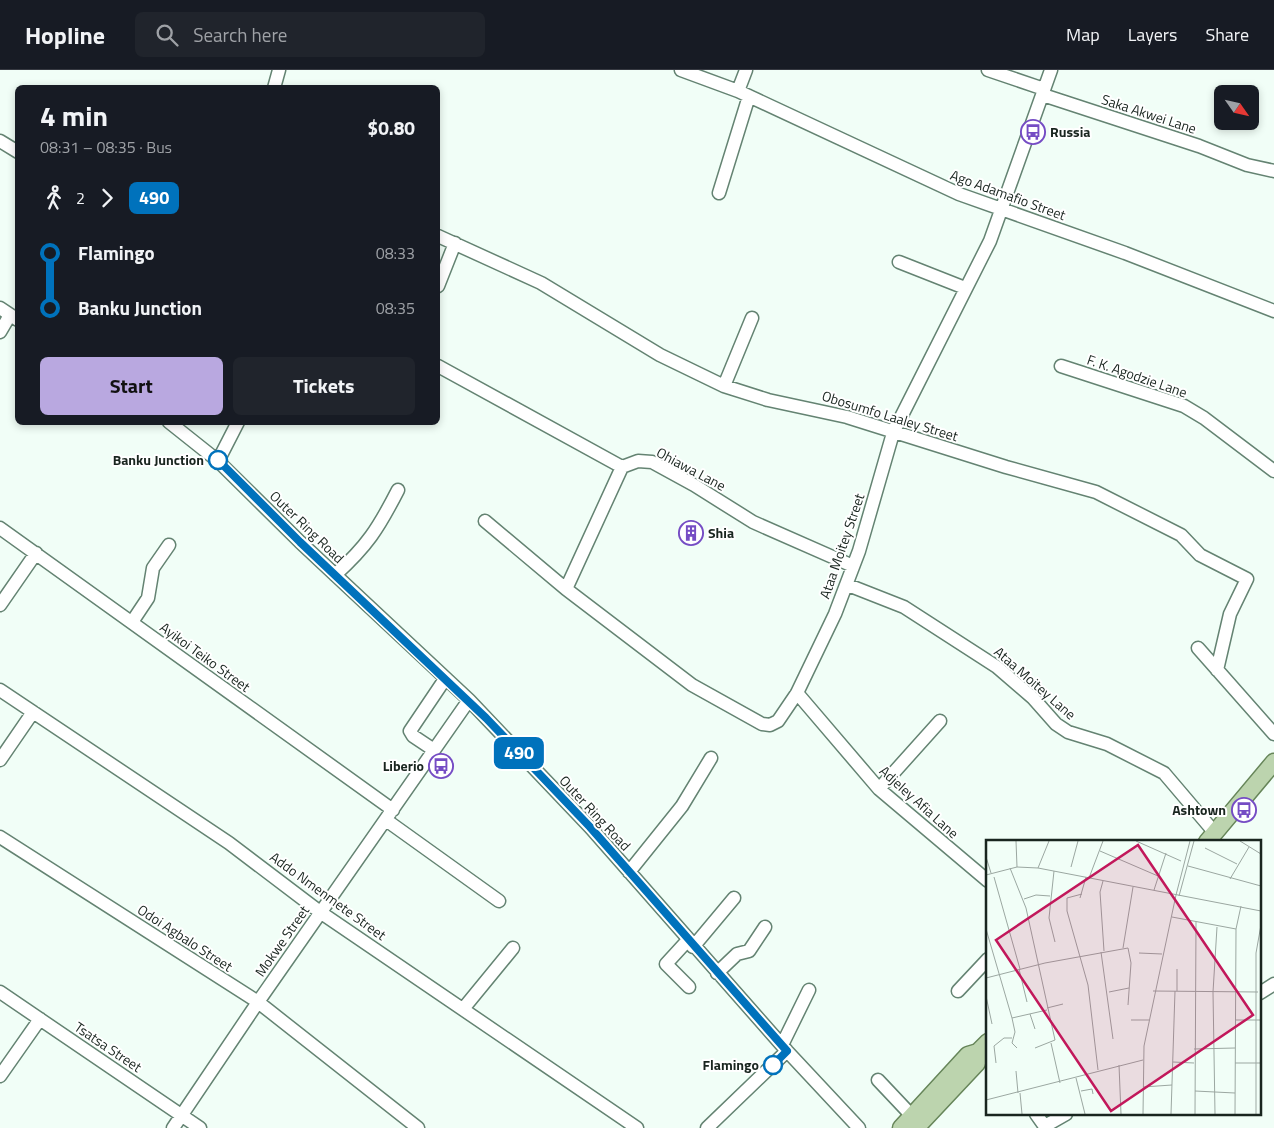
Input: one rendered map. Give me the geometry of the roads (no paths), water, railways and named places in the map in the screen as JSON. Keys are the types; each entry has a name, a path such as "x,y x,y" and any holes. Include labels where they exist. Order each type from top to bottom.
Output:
{"main road":[{"path":"1211,837 1274,763"},
{"path":"909,1124 968,1055 984,1049"}],"street":[{"path":"275,85 280,70"},
{"name":"Ago Adamafio Street","path":"681,70 744,93 938,186 1125,253 1274,311"},
{"path":"719,193 744,93 746,70"},
{"name":"Saka Akwei Lane","path":"988,70 1043,92 1199,146 1247,165 1274,171"},
{"name":"Ataa Moitey Street","path":"485,521 566,589 692,685 762,724 770,725 778,721 797,693 848,585 893,433 964,288 990,241 1051,70"},
{"path":"0,141 15,150"},
{"name":"Obosumfo Laaley Street","path":"440,237 541,283 660,355 724,386 768,400 797,404 847,417 893,433 1096,492 1181,535 1200,555 1243,575 1247,579 1230,614 1217,670"},
{"path":"440,281 455,243"},
{"path":"899,262 964,288"},
{"path":"0,332 9,315"},
{"path":"724,386 752,318"},
{"name":"F. K. Agodzie Lane","path":"1061,366 1184,406 1204,418 1274,471"},
{"path":"440,367 622,467 566,589"},
{"name":"Outer Ring Road","path":"173,425 218,460 335,575 469,700 629,872 851,1123 859,1128"},
{"path":"218,460 236,425"},
{"name":"Ohiawa Lane","path":"622,467 638,461 652,462 694,485 753,522 854,566"},
{"path":"335,575 359,553 374,535 398,490"},
{"name":"Ayikoi Teiko Street","path":"0,528 132,622 390,815 499,901"},
{"path":"132,622 148,598 153,568 170,545"},
{"path":"0,605 36,552"},
{"name":"Ataa Moitey Lane","path":"848,585 904,607 989,662 1033,698 1056,724 1068,732 1107,744 1164,773 1211,837"},
{"path":"1198,648 1274,734"},
{"path":"434,750 413,736 410,731 445,679"},
{"name":"Addo Nmenmete Street","path":"0,690 229,843 320,912 637,1128"},
{"name":"Adjeley Afia Lane","path":"797,693 879,789 986,879"},
{"name":"Mokwe Street","path":"173,1128 320,912 469,700"},
{"path":"0,760 32,712"},
{"path":"879,789 940,721"},
{"path":"629,872 682,806 711,758"},
{"name":"Odoi Agbalo Street","path":"0,837 258,1002 418,1128"},
{"path":"689,987 666,964 691,943 734,898"},
{"path":"717,972 737,954 750,952 766,927"},
{"path":"463,1009 513,948"},
{"path":"958,991 986,961"},
{"path":"1262,992 1274,984"},
{"path":"707,1128 784,1048 809,990"},
{"name":"Tsatsa Street","path":"0,992 200,1128"},
{"path":"0,1076 40,1019"},
{"path":"878,1080 909,1124"},
{"path":"1038,1116 1046,1127 1063,1116"}],"place":[{"name":"Russia","path":"1033,132"},
{"name":"Banku Junction","path":"218,460"},
{"name":"Shia","path":"691,533"},
{"name":"Liberio","path":"441,766"},
{"name":"Ashtown","path":"1244,810"},
{"name":"Flamingo","path":"773,1065"}]}
